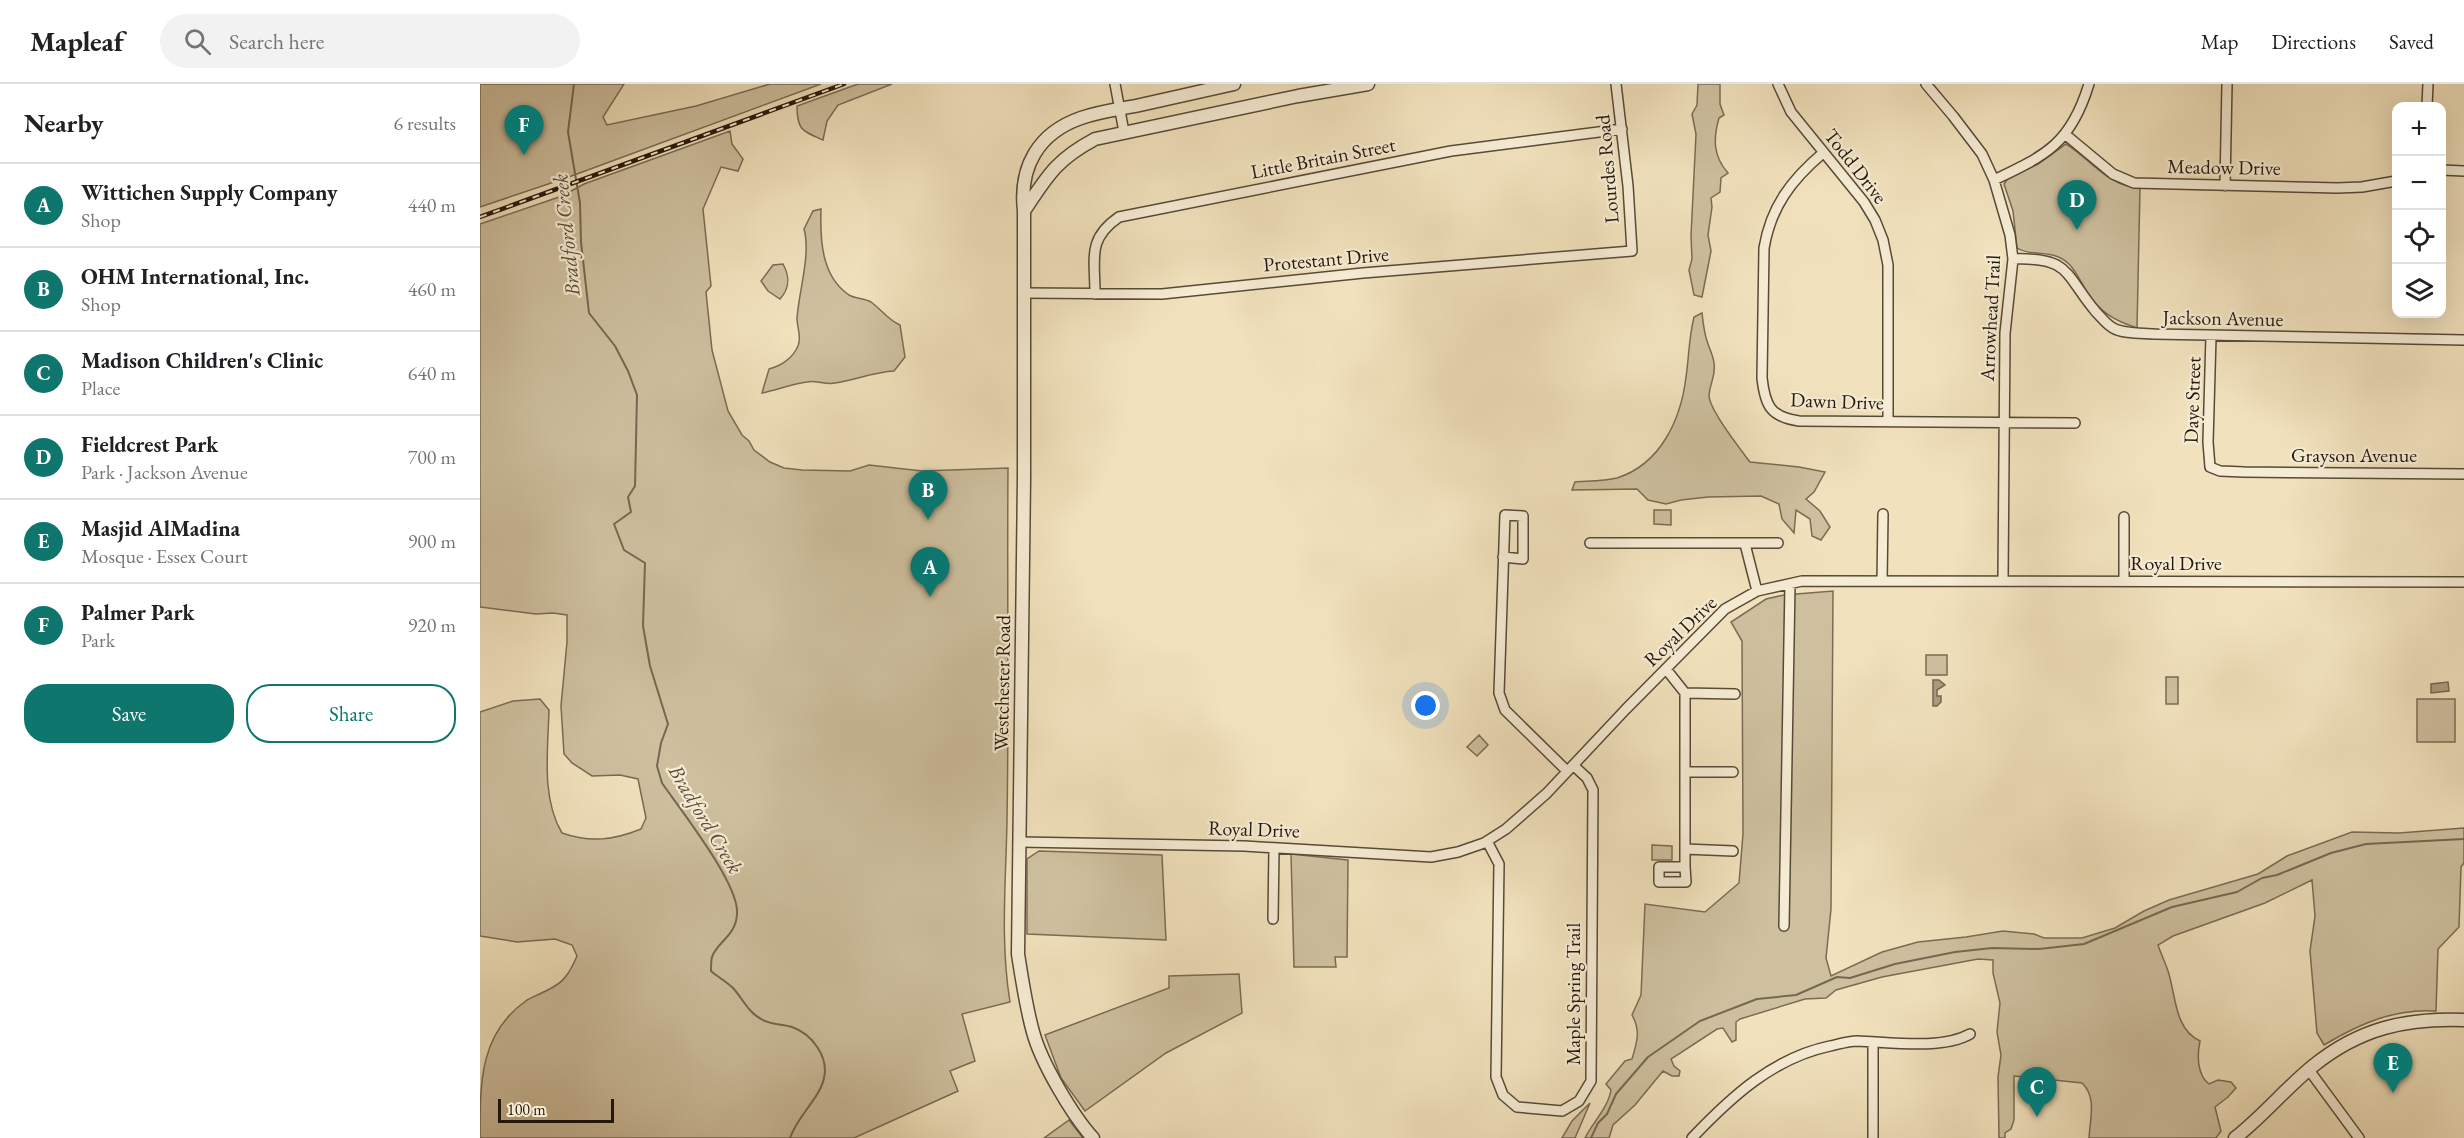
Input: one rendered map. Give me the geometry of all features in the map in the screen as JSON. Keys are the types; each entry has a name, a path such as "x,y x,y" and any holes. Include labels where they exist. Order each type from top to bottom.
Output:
{"street":[{"path":"1115,84 1124,132"},
{"name":"Westchester Road","path":"1093,1138 1083,1127 1057,1086 1033,1035 1018,954 1024,293 1022,191 1026,170 1040,145 1057,130 1081,118 1234,84"},
{"path":"1024,211 1052,169 1071,152 1095,140 1298,96 1368,84"},
{"name":"Lourdes Road","path":"1616,84 1628,186 1632,251"},
{"name":"Todd Drive","path":"1778,84 1791,112 1864,202 1883,240 1888,265 1888,421"},
{"name":"Arrowhead Trail","path":"1926,84 1982,154 2006,213 2013,259 2005,333 2003,580"},
{"path":"1994,180 2051,150 2066,135 2083,104 2090,84"},
{"path":"2225,186 2227,84"},
{"path":"2427,102 2428,84"},
{"name":"Little Britain Street","path":"1095,294 1096,240 1105,226 1119,217 1451,151 1622,129"},
{"name":"Meadow Drive","path":"2066,135 2113,174 2134,183 2362,187 2392,181"},
{"name":"Dawn Drive","path":"1822,153 1792,182 1779,201 1767,229 1764,248 1762,378 1764,396 1769,408 1783,419 1799,421 2075,423"},
{"path":"2446,170 2464,171"},
{"name":"Protestant Drive","path":"1024,293 1162,294 1363,273 1632,251"},
{"name":"Jackson Avenue","path":"2013,259 2034,258 2052,262 2068,272 2084,298 2114,329 2154,334 2211,336 2464,340"},
{"name":"Daye Street","path":"2211,336 2208,457 2210,467 2220,471 2244,472"},
{"name":"Grayson Avenue","path":"2244,472 2464,474"},
{"path":"1882,581 1883,514"},
{"name":"Maple Spring Trail","path":"1487,841 1499,864 1496,1077 1503,1095 1517,1107 1562,1111 1579,1101 1591,1081 1593,790 1587,778 1570,768 1505,710 1499,693 1504,515 1524,516 1524,559 1503,558"},
{"path":"2124,518 2124,581"},
{"path":"1590,543 1778,543"},
{"path":"1745,544 1758,591"},
{"name":"Royal Drive","path":"1020,842 1274,848 1431,856 1458,852 1487,841 1506,829 1538,800 1725,609 1758,591 1790,584 1823,580 2464,582"},
{"path":"1784,926 1790,584"},
{"path":"1666,669 1685,693 1686,867"},
{"path":"1685,693 1735,694"},
{"path":"1685,772 1733,772"},
{"path":"1273,919 1274,848"},
{"path":"1686,849 1733,851"},
{"path":"2235,1138 2309,1070 2349,1042 2376,1029 2413,1021 2464,1020"},
{"path":"1692,1138 1749,1083 1786,1061 1855,1041 1943,1042 1960,1040 1970,1034"},
{"path":"1873,1043 1873,1138"},
{"path":"2309,1070 2359,1138"}],"shaded area":[{"path":"480,84 624,84 603,117 607,125 696,106 770,84 821,84 566,178 480,207"},
{"path":"858,84 892,84 838,105 827,121 823,140 802,129 798,120 797,106"},
{"path":"1698,84 1720,84 1720,104 1724,115 1719,118 1716,147 1719,160 1728,173 1721,178 1720,192 1711,198 1708,235 1711,251 1702,297 1694,295 1689,270 1692,259 1696,134 1692,114 1697,105"},
{"path":"730,131 732,144 743,159 738,171 721,167 703,209 711,286 706,292 712,350 728,411 754,450 770,462 784,468 802,470 850,471 869,465 922,471 1008,468 1008,776 1004,934 1010,1002 962,1014 975,1061 950,1071 958,1091 854,1138 480,1138 482,1078 491,1043 511,1013 527,1000 563,980 577,956 572,945 555,939 517,942 480,936 480,712 513,701 540,699 549,710 548,789 555,819 562,833 592,839 612,838 641,829 646,818 638,779 620,775 592,776 572,763 564,754 561,706 567,615 536,614 480,607 480,224 562,196 584,184"},
{"path":"2066,144 2109,178 2118,183 2140,188 2137,328 2103,311 2093,300 2073,268 2063,260 2049,254 2023,251 2017,248 2013,211 2004,184 2008,178 2038,164"},
{"path":"821,209 824,256 833,278 849,295 871,302 900,325 905,357 894,371 842,382 801,383 762,393 769,369 790,358 799,343 797,318 806,250 804,229 813,211"},
{"path":"783,264 788,282 786,291 780,299 768,291 761,281 773,265"},
{"path":"1702,313 1705,334 1714,363 1710,401 1726,429 1750,462 1825,472 1814,492 1806,499 1820,511 1830,527 1821,540 1812,536 1810,519 1796,510 1794,533 1782,519 1779,504 1761,496 1708,497 1666,504 1648,500 1637,489 1572,490 1575,482 1617,478 1646,462 1657,451 1674,424 1679,409 1694,317"},
{"path":"1654,510 1671,510 1671,525 1654,524"},
{"path":"1833,591 1831,909 1826,958 1831,976 1882,952 1918,942 2003,931 2034,934 2044,938 2082,938 2115,928 2169,900 2258,874 2287,856 2352,832 2399,833 2464,828 2459,927 2438,949 2436,1011 2406,1012 2378,1019 2350,1030 2324,1045 2317,1033 2310,951 2315,916 2312,880 2265,903 2173,936 2158,945 2168,971 2177,1011 2191,1036 2200,1041 2198,1058 2202,1075 2209,1084 2218,1080 2231,1082 2236,1088 2215,1107 2221,1131 2216,1138 2089,1138 2091,1102 2090,1095 2082,1083 2014,1076 2014,1120 2011,1129 2005,1133 2005,1138 1999,1138 1998,1077 2001,1055 1997,1032 2000,1003 1993,973 1993,960 1978,959 1882,977 1836,990 1826,998 1805,999 1740,1019 1736,1022 1736,1040 1732,1042 1723,1028 1717,1029 1671,1059 1680,1071 1679,1076 1672,1076 1663,1071 1635,1105 1613,1125 1609,1138 1585,1138 1609,1097 1611,1090 1606,1084 1625,1061 1632,1059 1637,1031 1632,1015 1641,995 1645,904 1705,912 1739,883 1743,834 1742,641 1731,622 1766,599 1784,595"},
{"path":"1926,655 1947,655 1947,675 1926,675"},
{"path":"2166,677 2178,677 2178,704 2166,704"},
{"path":"1933,680 1939,680 1945,685 1937,690 1937,696 1941,696 1941,702 1937,706 1933,706"},
{"path":"2448,682 2449,691 2431,693 2431,684"},
{"path":"2417,699 2455,699 2455,742 2417,742"},
{"path":"1479,735 1488,745 1477,756 1467,747"},
{"path":"1652,845 1672,846 1672,860 1652,860"},
{"path":"1039,851 1162,855 1166,940 1027,934 1027,859"},
{"path":"1291,854 1348,860 1347,957 1335,957 1336,967 1294,967"},
{"path":"1239,974 1242,1013 1166,1053 1085,1111 1061,1078 1045,1035 1169,988 1169,976"},
{"path":"1590,1103 1575,1138 1562,1138 1572,1121"},
{"path":"1069,1120 1083,1138 1044,1138"}],"waterway":[{"name":"Bradford Creek","path":"574,84 568,132 580,203 581,242 589,313 615,346 637,395 635,486 628,497 631,512 614,524 624,550 645,563 643,626 650,666 668,724 661,743 657,766 662,783 707,847 729,885 735,901 736,922 714,952 711,971 733,988 756,1016 768,1022 799,1030 806,1035 817,1047 824,1062 822,1085 790,1138"},
{"path":"1591,1138 1598,1123 1607,1114 1616,1094 1648,1057 1700,1021 1757,999 1796,995 1837,977 1850,978 1895,964 1955,952 1992,948 2039,949 2084,944 2172,907 2237,892 2262,878 2277,875 2331,853 2366,844 2464,839"}],"railway":[{"path":"480,217 844,84"}],"place":[{"name":"Palmer Park","path":"524,155"},
{"name":"Fieldcrest Park","path":"2077,230"},
{"name":"OHM International, Inc.","path":"928,520"},
{"name":"Wittichen Supply Company","path":"930,597"},
{"name":"Masjid AlMadina","path":"2393,1093"},
{"name":"Madison Children's Clinic","path":"2037,1117"}]}
